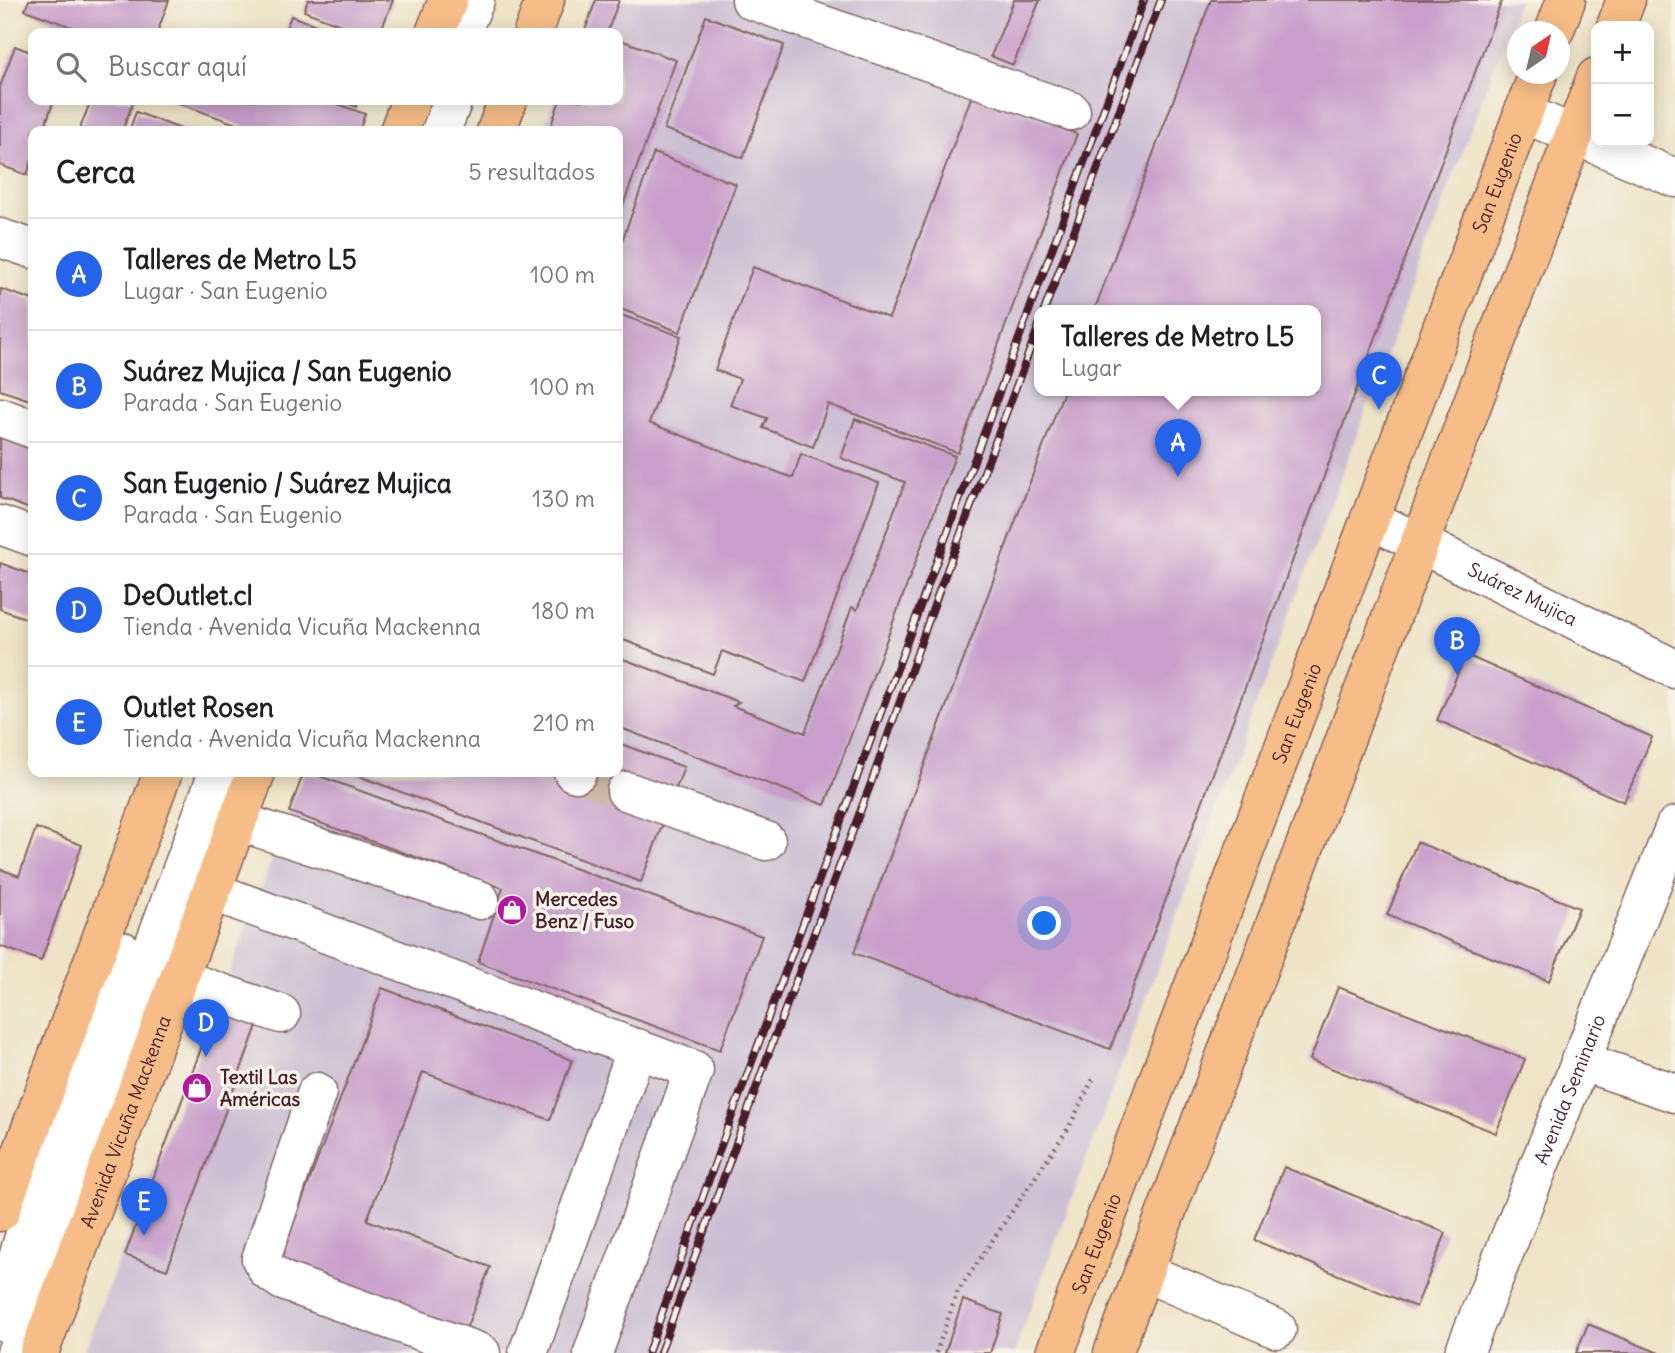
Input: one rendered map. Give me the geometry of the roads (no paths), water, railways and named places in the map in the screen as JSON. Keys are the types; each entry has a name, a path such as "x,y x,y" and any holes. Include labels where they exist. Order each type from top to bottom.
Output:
{"main road":[{"path":"437,28 448,0"},
{"path":"535,28 545,0"},
{"path":"1558,21 1566,0"},
{"path":"1618,21 1626,0"},
{"name":"San Eugenio","path":"1055,1353 1534,84"},
{"path":"1069,1316 1116,1346 1593,84"},
{"path":"401,126 409,105"},
{"path":"498,126 506,105"},
{"path":"0,1212 161,777"},
{"name":"Avenida Vicuña Mackenna","path":"39,1353 19,1310 178,978 254,777"},
{"path":"1248,842 1299,861"}],"street":[{"path":"463,28 475,0"},
{"path":"481,28 491,0"},
{"path":"751,0 1070,111"},
{"path":"427,126 434,105"},
{"path":"443,126 451,105"},
{"path":"1523,113 1675,178"},
{"path":"0,238 28,248"},
{"path":"0,417 28,427"},
{"name":"Suárez Mujica","path":"1370,519 1675,669"},
{"path":"0,525 28,535"},
{"path":"16,1353 21,1244 70,1091 187,777"},
{"path":"19,1310 80,1168 112,1059 216,777"},
{"path":"626,791 766,841"},
{"path":"237,821 480,900"},
{"name":"Avenida Seminario","path":"1464,1353 1675,826"},
{"path":"211,891 694,1070 593,1353"},
{"path":"178,978 281,1014"},
{"path":"528,1353 636,1048"},
{"path":"1580,1061 1675,1093"},
{"path":"317,1093 261,1259 268,1271 283,1282 481,1353"},
{"path":"1144,1272 1277,1329"}],"tunnel":[{"path":"588,777 626,791"}],"railway":[{"path":"648,1353 719,1151 1144,0"},
{"path":"1046,305 1161,0"},
{"path":"660,1353 1034,339"}],"place":[{"name":"San Eugenio / Suárez Mujica","path":"1379,410"},
{"name":"Talleres de Metro L5","path":"1178,477"},
{"name":"Suárez Mujica / San Eugenio","path":"1457,675"},
{"name":"Mercedes Benz / Fuso","path":"512,910"},
{"name":"DeOutlet.cl","path":"206,1057"},
{"name":"Textil Las Américas","path":"197,1088"},
{"name":"Outlet Rosen","path":"144,1236"}]}
